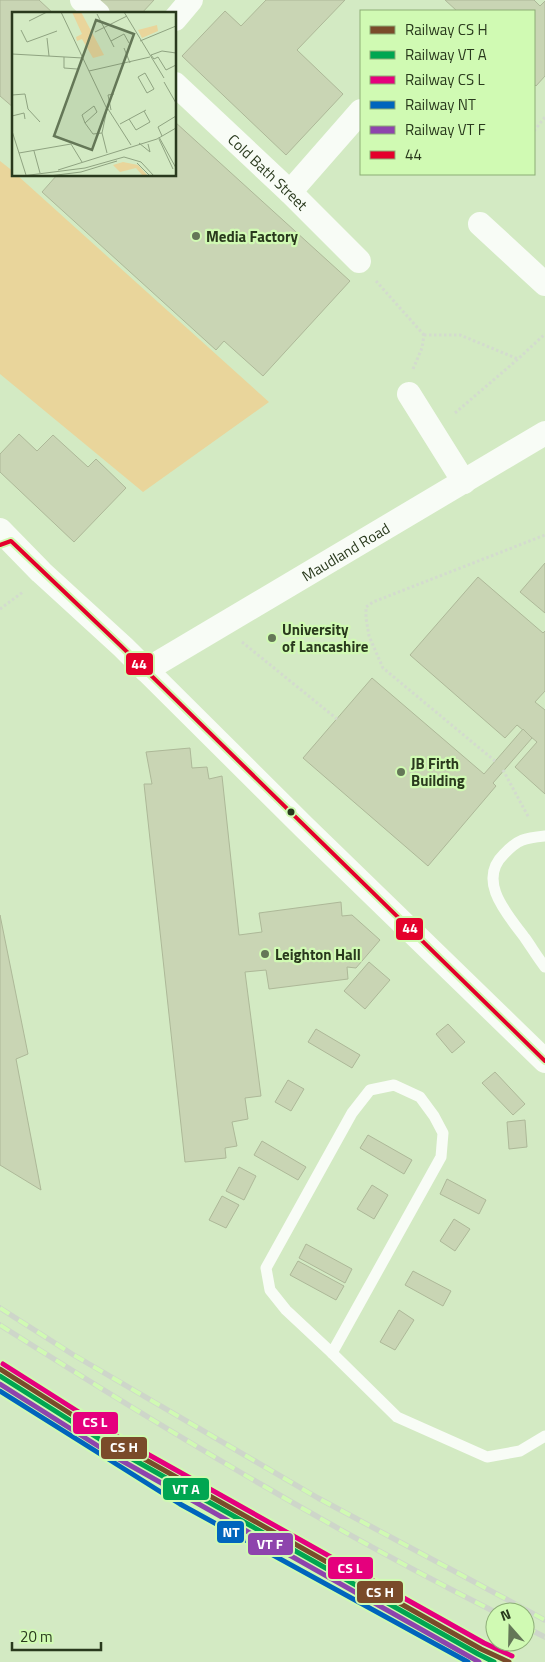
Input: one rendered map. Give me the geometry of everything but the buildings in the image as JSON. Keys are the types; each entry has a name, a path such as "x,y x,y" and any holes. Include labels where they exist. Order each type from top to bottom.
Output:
{"street":[{"path":"82,0 96,12"},
{"path":"176,18 192,0"},
{"name":"Cold Bath Street","path":"176,85 290,192 359,261"},
{"path":"290,192 360,112"},
{"path":"480,224 545,284"},
{"path":"409,394 464,482"},
{"name":"Maudland Road","path":"148,672 545,433"},
{"path":"4,539 148,672 318,841 545,1061"}],"lane":[{"path":"542,836 529,837 512,845 500,858 492,871 494,890 503,910 545,968"},
{"path":"332,1353 441,1156 443,1132 434,1116 420,1097 394,1085 370,1090 352,1113 266,1268 270,1290 286,1310 397,1417 487,1458 520,1451 545,1436"}],"path":[{"path":"535,130 545,117"},
{"path":"390,298 424,334 460,334 518,359"},
{"path":"409,394 407,380 418,361 424,334"},
{"path":"455,413 545,334"},
{"path":"495,761 382,668 369,636 366,607 373,602 545,535"},
{"path":"240,640 337,719"},
{"path":"503,770 542,836"}],"shaded area":[{"path":"0,161 12,170 12,176 18,176 269,402 143,492 0,374"}],"railway":[{"path":"0,1308 72,1354 318,1498 545,1620"},
{"path":"0,1325 121,1401 244,1474 369,1545 485,1607"},
{"path":"535,1632 545,1637"}],"transit line":[{"name":"44","path":"0,545 11,541 121,646 545,1061"},
{"path":"3,1364 126,1442 484,1643 512,1656"},
{"path":"0,1369 123,1447 481,1649 509,1662"},
{"path":"0,1376 120,1452 494,1662"},
{"path":"0,1384 117,1458 479,1662"}],"rail line":[{"name":"NT","path":"0,1391 180,1504 468,1662"}],"place":[{"name":"Media Factory","path":"196,236"},
{"name":"University of Lancashire","path":"272,638"},
{"name":"JB Firth Building","path":"401,772"},
{"name":"Leighton Hall","path":"265,954"}]}
